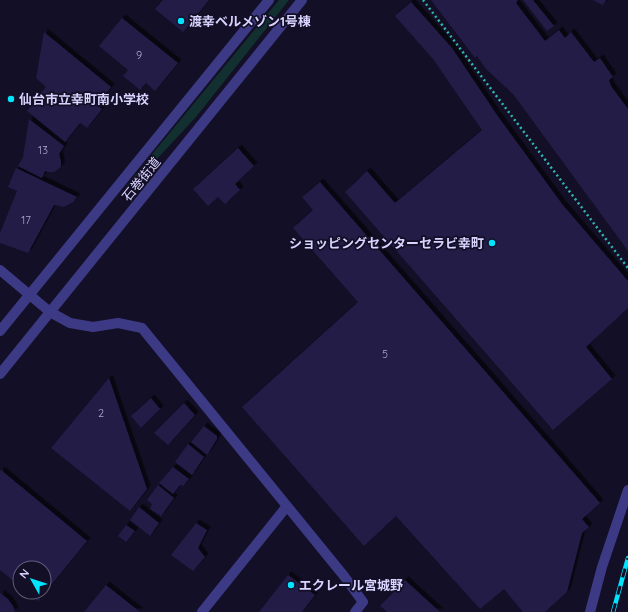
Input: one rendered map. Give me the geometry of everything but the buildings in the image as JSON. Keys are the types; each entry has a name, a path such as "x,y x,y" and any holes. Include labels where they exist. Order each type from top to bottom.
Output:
{"street":[{"name":"石巻街道","path":"0,331 269,0"},
{"name":"石巻街道","path":"0,374 302,0"},
{"path":"0,270 50,312 70,322 93,327 118,323 142,328 288,506 363,602 355,612"},
{"path":"590,612 602,567 628,490"},
{"path":"202,612 288,506"}],"path":[{"path":"423,0 628,268"}],"green space":[{"path":"279,0 289,0 196,117 129,189 126,186"}],"railway":[{"path":"613,612 628,558"}],"place":[{"name":"渡幸ベルメゾン1号棟","path":"181,21"},
{"name":"仙台市立幸町南小学校","path":"11,99"},
{"name":"ショッピングセンターセラビ幸町","path":"492,243"},
{"name":"エクレール宮城野","path":"291,585"}]}
